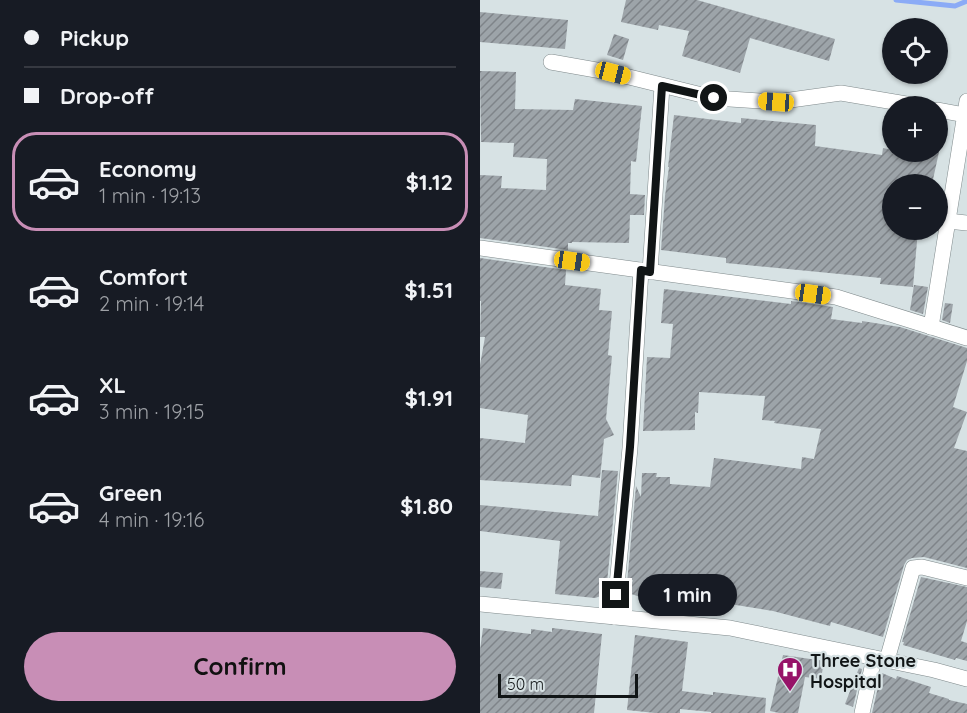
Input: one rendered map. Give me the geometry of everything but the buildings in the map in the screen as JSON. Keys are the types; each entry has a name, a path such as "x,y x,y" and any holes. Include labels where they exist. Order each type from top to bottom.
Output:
{"street":[{"path":"551,62 613,73 714,98 776,102 841,93 882,100"},
{"path":"614,616 662,86"},
{"path":"948,109 966,108 948,221 967,223"},
{"path":"931,327 945,240"},
{"path":"480,249 836,297 967,338"},
{"path":"862,713 912,568 922,567 967,578"},
{"path":"480,604 730,628 967,679"}],"waterway":[{"path":"896,0 955,6 967,1"}],"place":[{"name":"Three Stone Hospital","path":"790,693"}],"route":[{"path":"616,595 630,447 641,270 650,272 662,86 714,98"}]}
